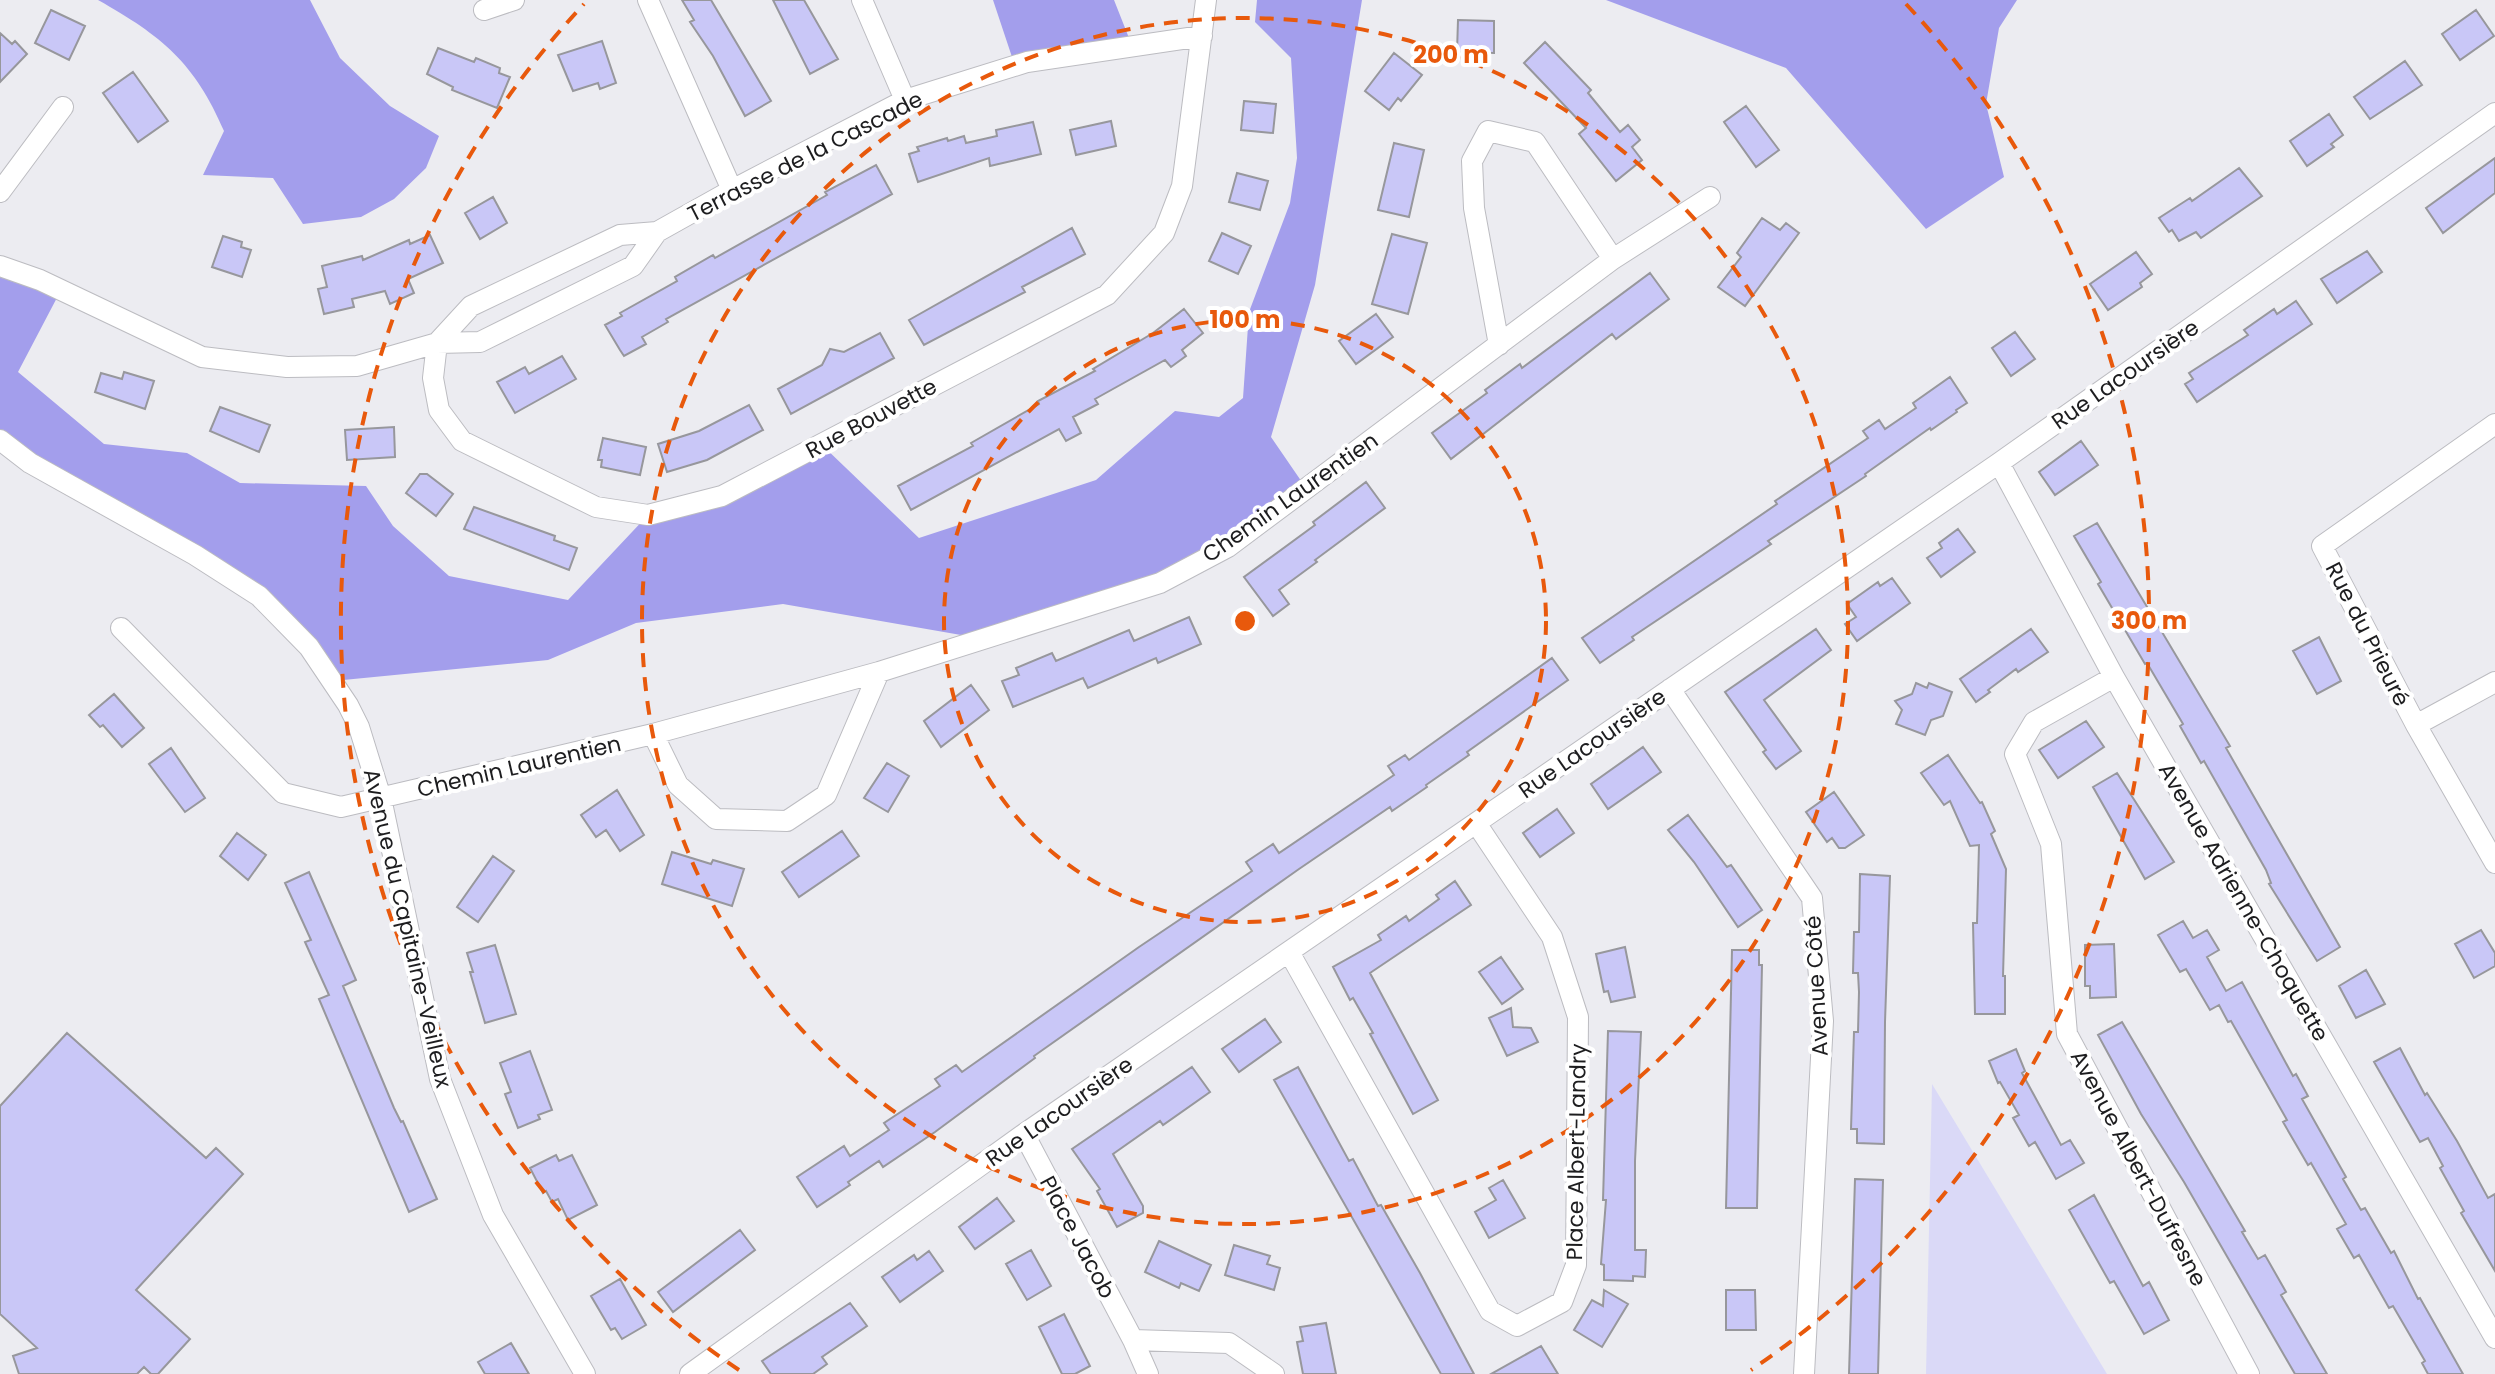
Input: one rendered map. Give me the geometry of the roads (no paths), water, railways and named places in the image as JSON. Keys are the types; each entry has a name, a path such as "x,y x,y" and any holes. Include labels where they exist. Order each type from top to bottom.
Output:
{"street":[{"path":"484,10 514,0"},
{"path":"648,0 732,190"},
{"path":"862,0 905,100"},
{"path":"1202,36 1206,0"},
{"name":"Terrasse de la Cascade","path":"437,343 471,306 620,235 657,232 905,100 1027,62 1202,36"},
{"name":"Rue Bouvette","path":"437,343 433,378 439,410 462,441 596,507 648,515 722,496 1107,295 1164,233 1182,186 1202,36"},
{"path":"0,192 63,107"},
{"name":"Rue Lacoursière","path":"690,1374 1024,1134 1999,463 2495,113"},
{"path":"1499,345 1474,208 1472,161 1488,131 1535,142 1613,259"},
{"name":"Chemin Laurentien","path":"121,628 283,793 341,807 653,734 879,672 1160,583 1228,547 1613,259 1710,197"},
{"name":"Terrasse de la Cascade","path":"0,266 40,280 202,357 287,367 357,366 437,343 480,342 633,266 657,232"},
{"name":"Rue du Prieuré","path":"2495,424 2322,546 2416,725 2495,863"},
{"name":"Avenue du Capitaine-Veilleux","path":"0,440 30,463 227,574 268,605 309,647 348,705 359,727 381,798 440,1079 493,1215 585,1374"},
{"name":"Avenue Adrienne-Choquette","path":"1999,463 2114,677 2495,1338"},
{"path":"653,734 678,785 716,819 787,821 826,795 879,672"},
{"name":"Avenue Albert-Dufresne","path":"2114,677 2034,722 2015,754 2051,844 2067,1034 2249,1374"},
{"path":"2416,725 2495,682"},
{"name":"Avenue Côté","path":"1670,689 1812,898 1823,1021 1804,1374"},
{"name":"Place Albert-Landry","path":"1289,952 1490,1311 1517,1326 1562,1302 1576,1265 1578,1017 1552,937 1476,823"},
{"name":"Place Jacob","path":"1024,1134 1148,1374"},
{"path":"1133,1340 1229,1343 1274,1374"}]}
